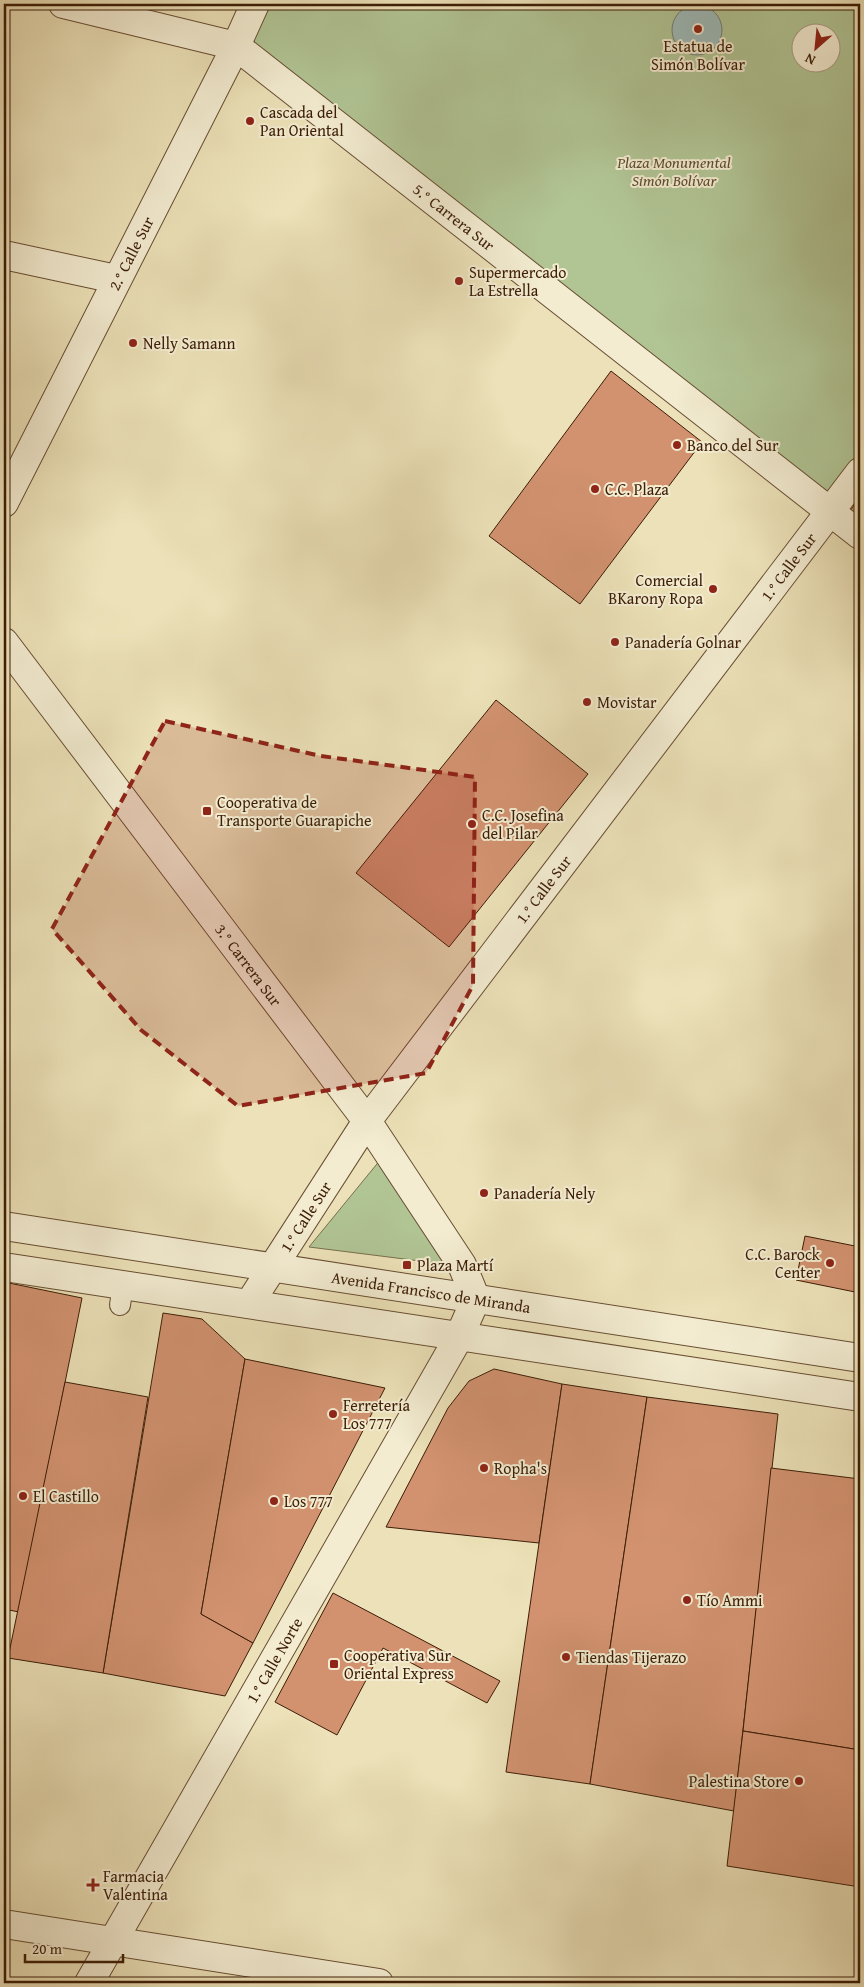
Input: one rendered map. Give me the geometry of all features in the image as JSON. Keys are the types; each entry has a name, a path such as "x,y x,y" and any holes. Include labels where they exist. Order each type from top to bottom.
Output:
{"street":[{"name":"5.° Carrera Sur","path":"64,4 236,46 860,535"},
{"name":"2.° Calle Sur","path":"4,503 116,279 236,46 255,4"},
{"path":"4,255 116,279"},
{"name":"1.° Calle Sur","path":"249,1304 366,1121 860,472"},
{"name":"3.° Carrera Sur","path":"4,642 366,1121 462,1265 476,1299"},
{"name":"Avenida Francisco de Miranda","path":"4,1226 860,1358"},
{"path":"4,1267 121,1295 249,1304 860,1397"},
{"name":"1.° Calle Norte","path":"89,1983 459,1336 476,1299"},
{"path":"4,1924 380,1983"}],"highlighted area":[{"path":"165,721 321,756 475,777 473,985 426,1073 238,1106 141,1030 52,929"}],"green space":[{"name":"Plaza Monumental Simón Bolívar","path":"263,4 860,4 860,461 828,506 244,47"},
{"path":"381,1159 460,1266 309,1247"}],"water":[{"path":"697,5 706,7 717,16 722,30 720,39 711,50 697,55 688,53 677,44 672,30 674,21 683,10"}],"building":[{"name":"C.C. Plaza","path":"611,371 702,442 580,604 489,536"},
{"path":"860,496 860,519 850,511"},
{"name":"C.C. Josefina del Pilar","path":"496,700 588,774 449,947 356,873"},
{"name":"C.C. Barock Center","path":"805,1236 860,1247 860,1293 796,1280"},
{"name":"El Castillo","path":"4,1282 82,1298 19,1612 4,1609"},
{"path":"163,1313 202,1319 245,1359 201,1614 253,1643 225,1696 103,1673"},
{"name":"Los 777","path":"245,1359 385,1388 253,1643 201,1614"},
{"name":"Ropha's","path":"494,1369 562,1384 539,1543 386,1527 448,1408 469,1381"},
{"path":"65,1382 148,1397 103,1673 8,1658"},
{"name":"Tiendas Tijerazo","path":"562,1384 647,1397 590,1784 506,1772"},
{"name":"Tío Ammi","path":"647,1397 778,1414 734,1811 590,1784"},
{"path":"771,1468 860,1479 860,1750 743,1731"},
{"name":"Cooperativa Sur Oriental Express","path":"333,1593 500,1681 487,1703 383,1648 337,1735 275,1702"},
{"name":"Palestina Store","path":"743,1731 860,1750 860,1887 727,1866"}],"place":[{"name":"Estatua de Simón Bolívar","path":"698,29"},
{"name":"Cascada del Pan Oriental","path":"250,121"},
{"name":"Supermercado La Estrella","path":"459,281"},
{"name":"Nelly Samann","path":"133,343"},
{"name":"Banco del Sur","path":"677,445"},
{"name":"C.C. Plaza","path":"595,489"},
{"name":"Comercial BKarony Ropa","path":"713,589"},
{"name":"Panadería Golnar","path":"615,642"},
{"name":"Movistar","path":"587,702"},
{"name":"Cooperativa de Transporte Guarapiche","path":"207,811"},
{"name":"C.C. Josefina del Pilar","path":"472,824"},
{"name":"Panadería Nely","path":"484,1193"},
{"name":"C.C. Barock Center","path":"830,1263"},
{"name":"Plaza Martí","path":"407,1265"},
{"name":"Ferretería Los 777","path":"333,1414"},
{"name":"Ropha's","path":"484,1468"},
{"name":"El Castillo","path":"23,1496"},
{"name":"Los 777","path":"274,1501"},
{"name":"Tío Ammi","path":"687,1600"},
{"name":"Tiendas Tijerazo","path":"566,1657"},
{"name":"Cooperativa Sur Oriental Express","path":"334,1664"},
{"name":"Palestina Store","path":"799,1781"},
{"name":"Farmacia Valentina","path":"93,1885"}]}
